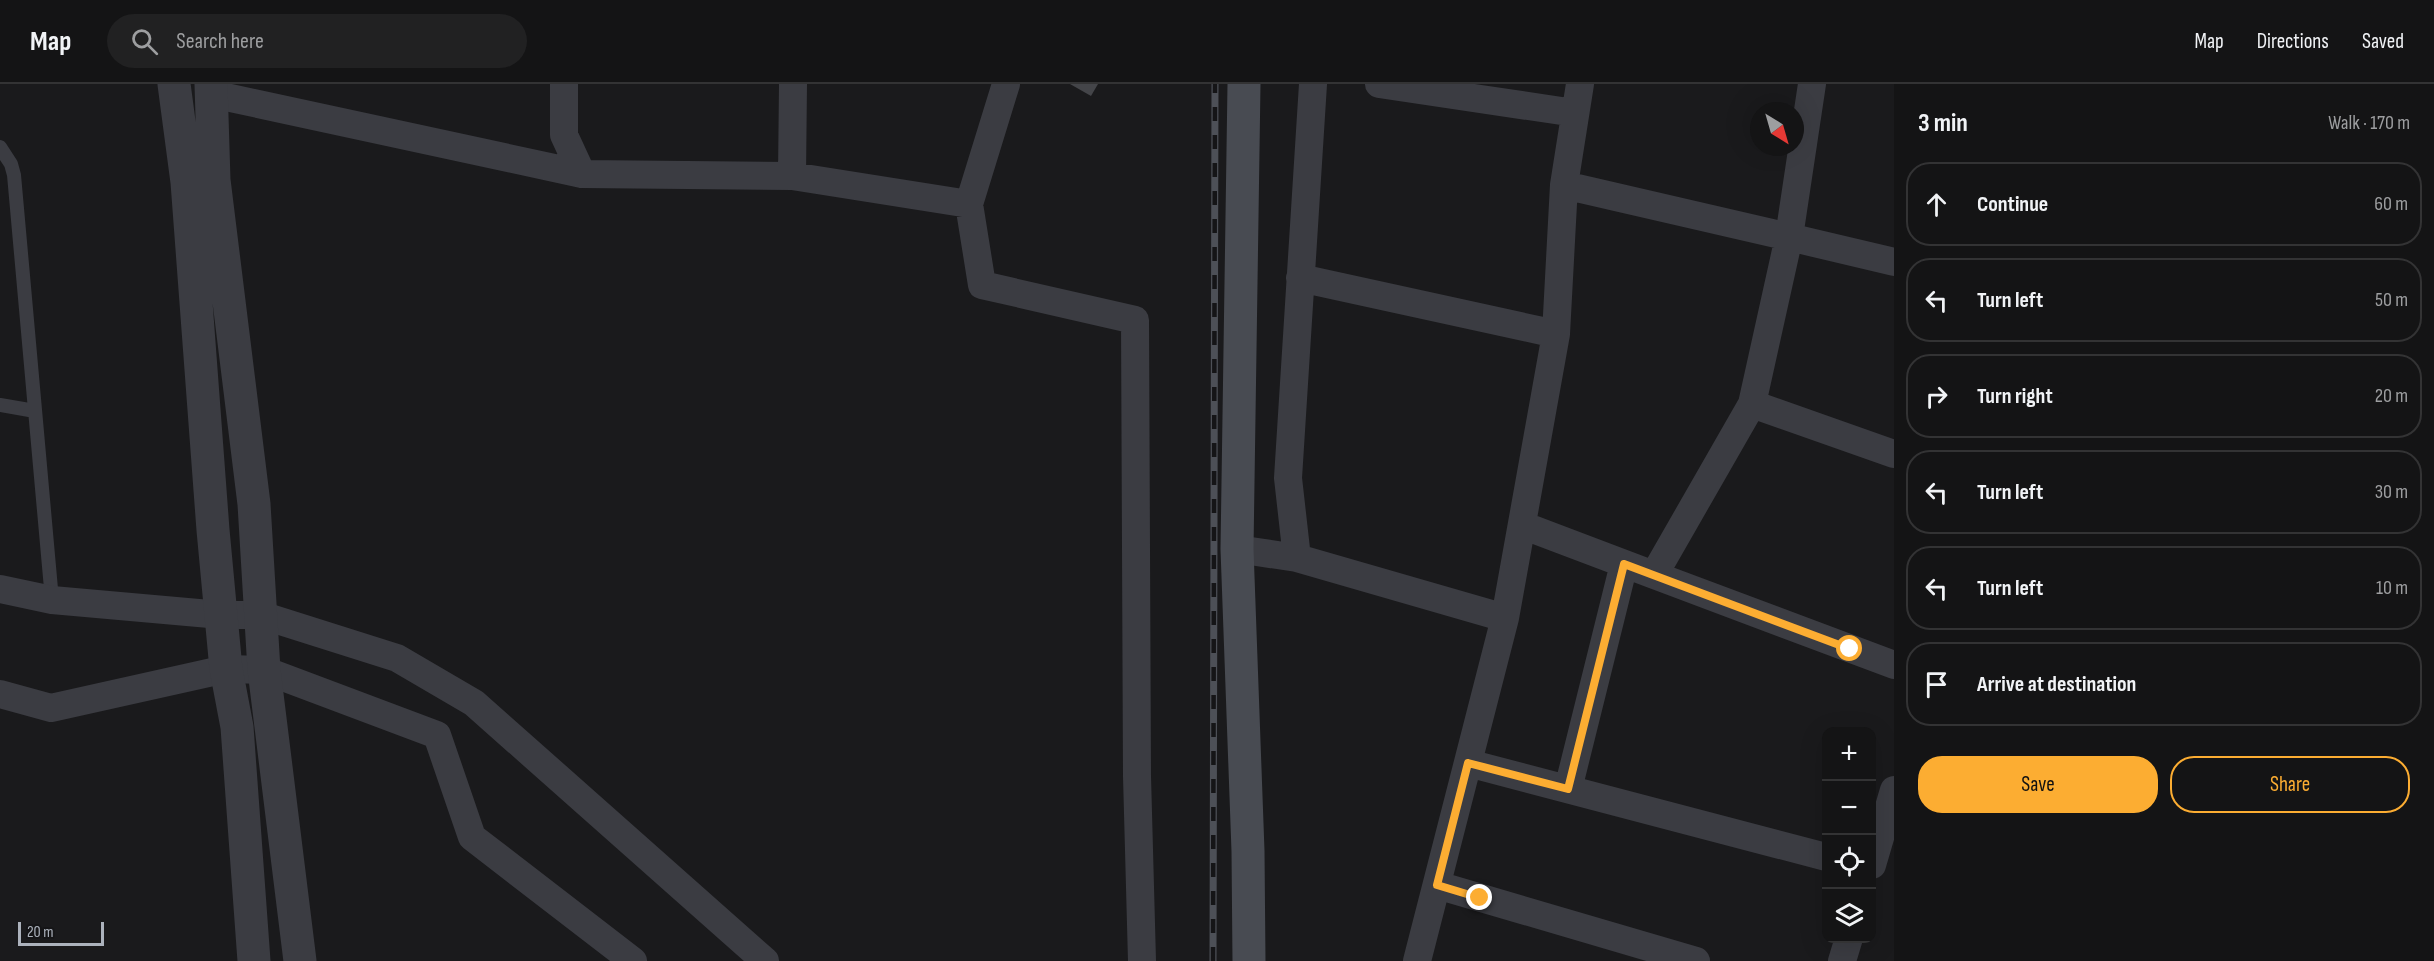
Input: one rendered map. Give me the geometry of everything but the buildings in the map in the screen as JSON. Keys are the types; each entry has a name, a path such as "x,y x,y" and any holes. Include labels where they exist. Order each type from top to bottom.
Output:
{"main road":[{"path":"1245,84 1237,549 1248,839 1249,961"}],"street":[{"path":"564,84 564,135 582,174"},
{"path":"792,176 793,84"},
{"path":"1006,84 969,204 982,285 1135,320 1137,776 1142,961"},
{"path":"1297,558 1288,478 1313,84"},
{"path":"1379,84 1575,113"},
{"path":"1417,961 1505,618 1556,334 1564,185 1580,84"},
{"path":"1654,575 1752,404 1789,237 1812,84"},
{"path":"173,85 187,182 221,615 226,669 237,727 254,961"},
{"path":"300,961 264,670 254,504 214,180 212,89 582,174 792,176 969,204"},
{"path":"1564,185 1894,262"},
{"path":"1300,278 1556,334"},
{"path":"1752,404 1894,454"},
{"path":"1522,525 1894,665"},
{"path":"1237,549 1297,558 1505,618"},
{"path":"1568,789 1624,564"},
{"path":"0,589 52,600 221,615 261,615 397,658 474,703 765,961"},
{"path":"0,694 51,708 226,669 264,670 437,735 472,837 633,961"},
{"path":"1468,763 1822,856"},
{"path":"1876,853 1894,790"},
{"path":"1876,867 1894,869"},
{"path":"1437,885 1695,961"},
{"path":"1842,961 1848,943"}],"lane":[{"path":"0,147 11,164 14,175 52,600"},
{"path":"0,405 35,411"}],"railway":[{"path":"1213,961 1215,84"}],"route":[{"path":"1480,898 1437,885 1468,763 1568,789 1624,564 1850,649"}]}
